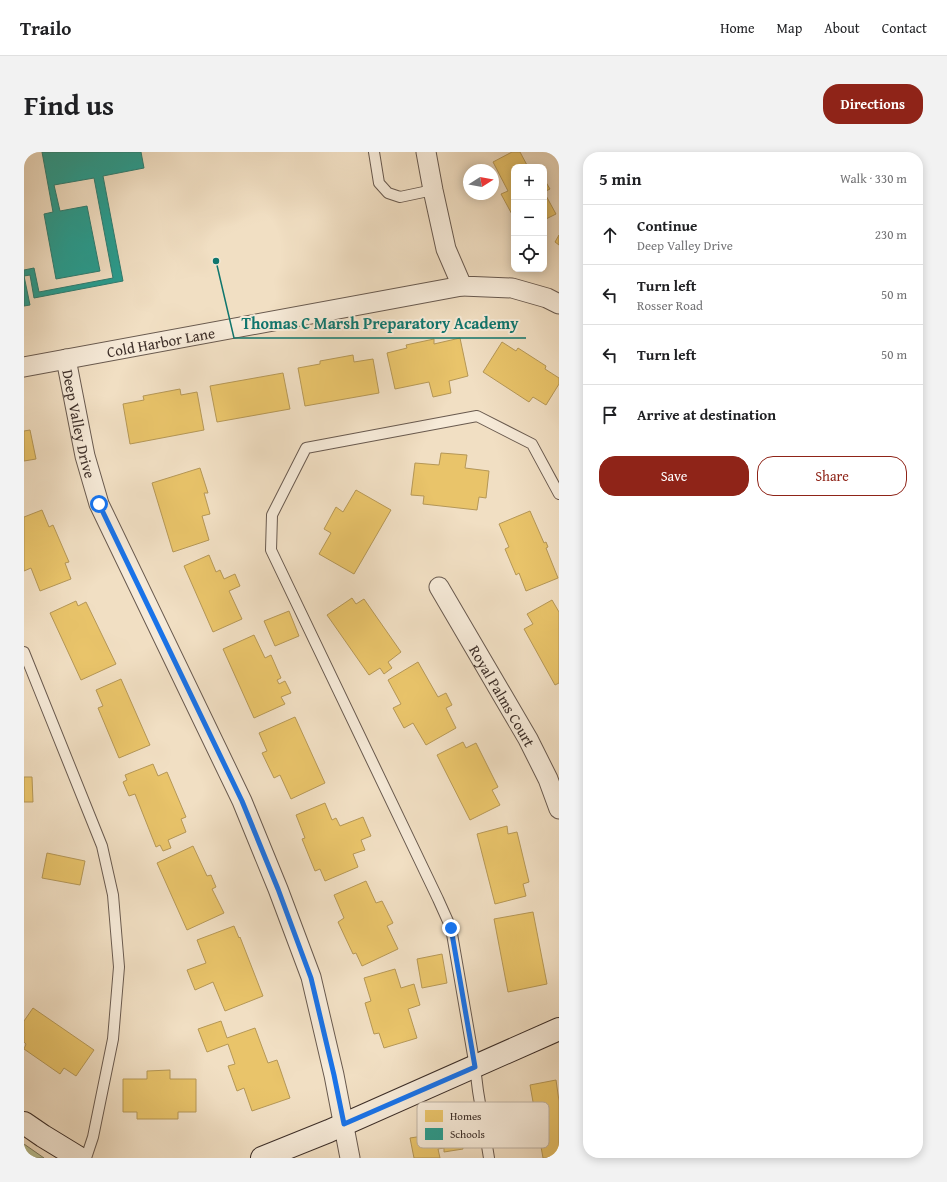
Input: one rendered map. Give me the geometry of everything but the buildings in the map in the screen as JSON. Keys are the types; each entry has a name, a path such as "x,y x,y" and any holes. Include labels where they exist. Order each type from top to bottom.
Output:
{"street":[{"path":"426,152 446,249 462,286"},
{"name":"Cold Harbor Lane","path":"24,367 462,286 512,288 547,298 559,304"},
{"name":"Deep Valley Drive","path":"66,359 85,456 99,504 242,801 278,889 311,978 334,1075 350,1158"},
{"name":"Royal Palms Court","path":"439,587 528,739 548,780 559,809"},
{"path":"262,1158 344,1124 559,1029"},
{"path":"24,1123 80,1158"}],"lane":[{"path":"374,152 379,184 388,193 400,197 433,190"},
{"path":"480,1102 451,928 270,550 272,515 306,448 477,416 532,444 559,494"},
{"path":"24,652 102,846 113,895 119,967 113,1039 93,1137 86,1158"},
{"path":"487,1148 488,1158"}],"green space":[{"path":"24,1144 44,1158 24,1158"}],"place":[{"name":"Thomas C Marsh Preparatory Academy","path":"216,261"}],"route":[{"path":"99,504 242,801 278,889 311,978 344,1124 475,1067 451,928"}]}
